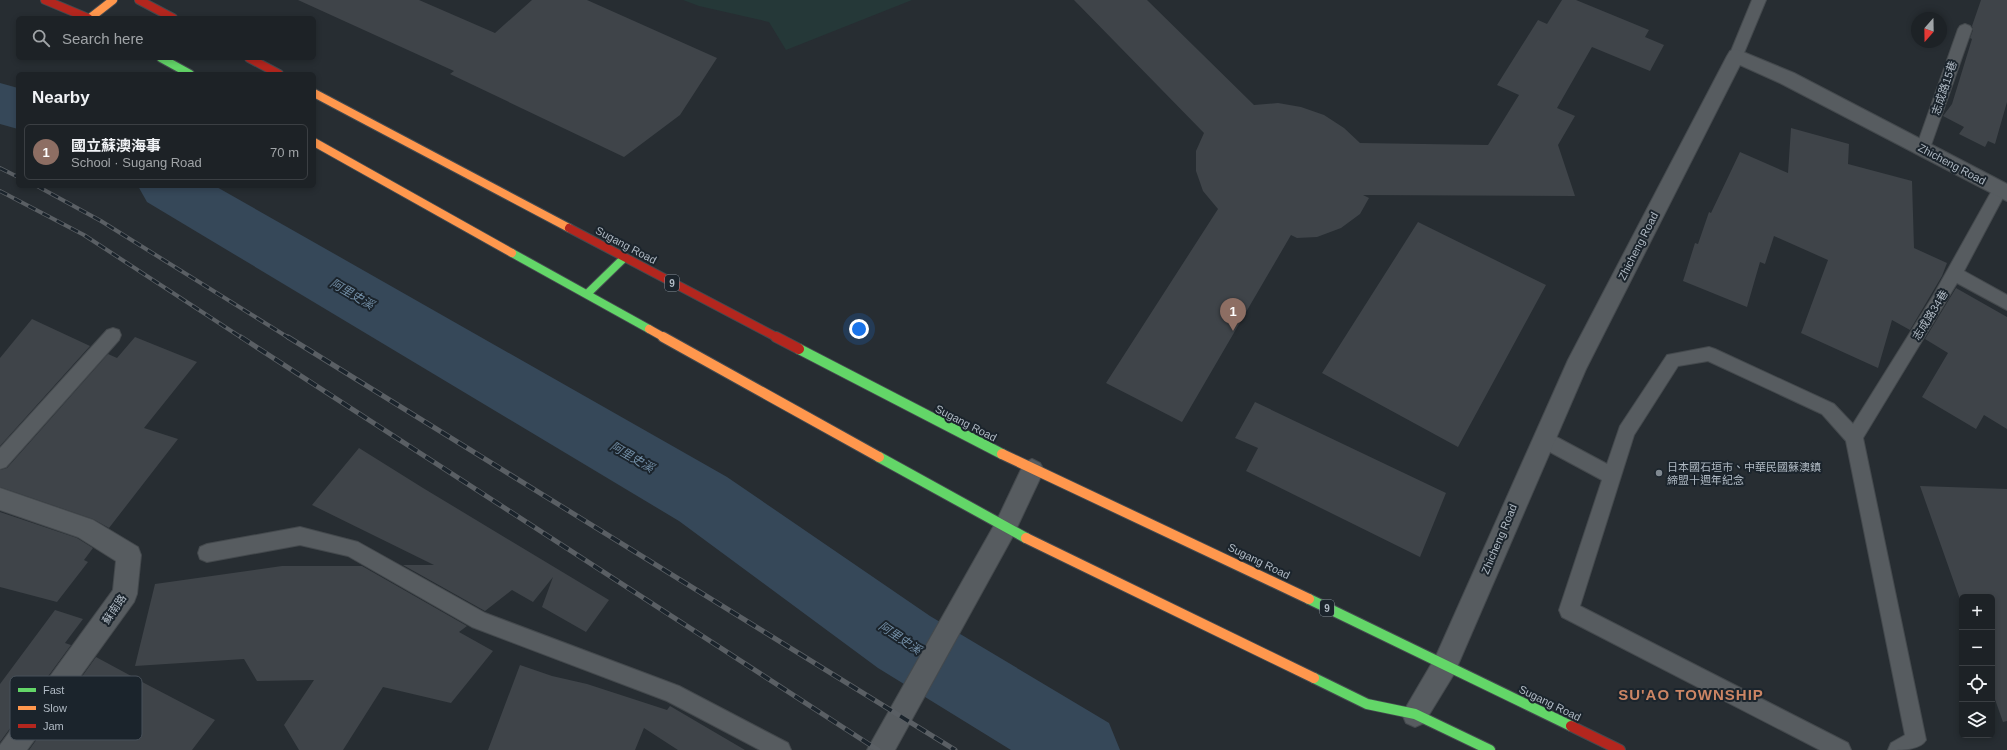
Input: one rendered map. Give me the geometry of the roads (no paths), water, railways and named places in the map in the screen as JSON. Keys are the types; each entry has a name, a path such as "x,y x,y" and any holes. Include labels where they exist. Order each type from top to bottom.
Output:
{"main road":[{"path":"45,0 84,16"},
{"path":"92,16 113,0"},
{"path":"139,0 169,16"},
{"path":"165,60 186,72"},
{"path":"253,60 275,72"},
{"name":"Sugang Road","path":"316,94 624,258 1032,470 1225,558 1620,750"},
{"path":"316,143 1005,528 1367,704 1415,714 1490,750"},
{"path":"588,294 624,258"}],"street":[{"name":"Zhicheng Road","path":"1415,714 1445,665 1576,366 1736,56 1787,78 2003,191"},
{"path":"880,750 1005,528 1032,470"},
{"name":"蘇南路","path":"0,499 85,528 129,555 125,594 65,676"},
{"name":"蘇南路","path":"10,750 17,740"}],"lane":[{"path":"1736,56 1758,0"},
{"name":"志成路15巷","path":"1923,148 1965,29"},
{"name":"志成路34巷","path":"1854,437 1955,274 2003,191"},
{"path":"1955,274 2007,303"},
{"path":"0,461 113,335"},
{"path":"1841,750 1569,610 1626,432 1673,360 1709,354 1828,409 1854,437 1916,740 1898,750"},
{"path":"1543,439 1612,476"},
{"path":"207,553 300,536 351,548 479,620 672,693 781,750"}],"waterway":[{"name":"阿里史溪","path":"0,103 16,108"},
{"name":"阿里史溪","path":"170,188 703,499 904,642 1082,750"}],"railway":[{"path":"0,168 16,176"},
{"path":"41,188 101,221 289,338"},
{"path":"0,191 84,235 242,338"},
{"path":"241,337 878,750"},
{"path":"288,337 955,750"}],"place":[{"name":"國立蘇澳海事","path":"1233,331"},
{"name":"日本國石垣市、中華民國蘇澳鎮 締盟十週年紀念","path":"1659,473"}],"district":[{"name":"SU'AO TOWNSHIP","path":"1691,695"}]}
